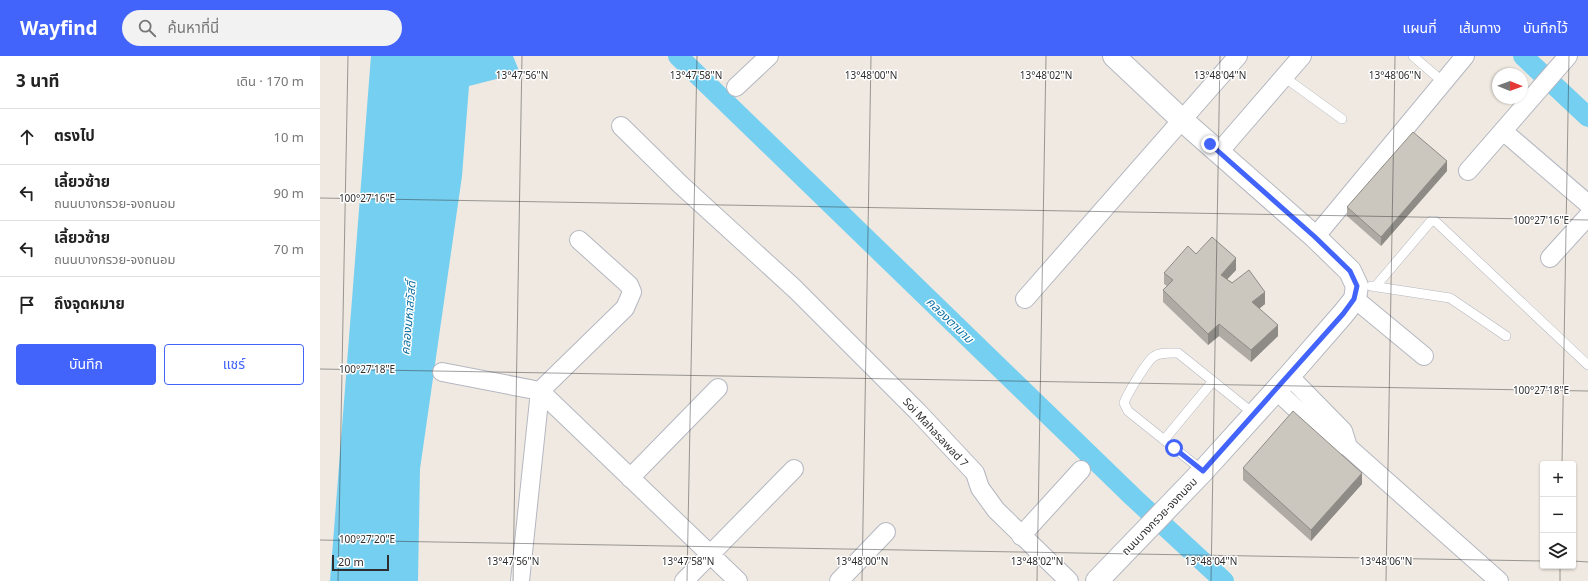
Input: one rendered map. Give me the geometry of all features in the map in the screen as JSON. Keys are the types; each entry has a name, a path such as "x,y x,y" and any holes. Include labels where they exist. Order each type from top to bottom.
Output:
{"street":[{"path":"736,87 769,56"},
{"path":"1114,56 1182,120 1315,237 1350,271 1362,290 1424,356"},
{"path":"1025,299 1238,56"},
{"path":"1219,152 1302,56"},
{"path":"1315,237 1465,56"},
{"path":"1468,171 1568,56"},
{"name":"Soi Mahasawad 7","path":"621,126 686,190 794,289 917,411 975,473 987,500 1021,536 1069,581"},
{"path":"1503,131 1588,204"},
{"path":"1550,258 1588,216"},
{"path":"520,581 540,391 625,308 632,292 629,285 579,240"},
{"name":"ถนนบางกรวย-จงถนอม","path":"1097,581 1203,471 1283,383 1362,290"},
{"path":"442,372 540,391 738,581"},
{"path":"1283,383 1343,431 1348,447 1499,581"},
{"path":"630,478 718,388"},
{"path":"684,581 794,469"},
{"path":"1021,536 1081,470"},
{"path":"839,581 886,532"}],"lane":[{"path":"1413,56 1443,82"},
{"path":"1284,77 1342,119"},
{"path":"1362,290 1431,221 1435,221 1588,365"},
{"path":"1362,290 1450,298 1506,336"},
{"path":"1203,471 1128,411 1124,403 1127,395 1153,357 1165,352 1178,353 1254,414"},
{"path":"1164,440 1213,381"}],"water":[{"name":"คลองมหาสวัสดิ์","path":"371,56 513,56 520,73 469,86 462,176 420,469 418,581 330,581"}],"building":[{"path":"1413,132 1447,161 1381,237 1347,207"},
{"path":"1212,237 1236,258 1221,275 1232,283 1249,270 1265,292 1252,302 1278,325 1251,350 1219,324 1208,334 1163,290 1173,280 1164,273 1188,246 1196,254"},
{"path":"1293,411 1362,473 1311,530 1243,468"}],"waterway":[{"name":"คลองตานาม","path":"678,56 1134,498 1224,581"},
{"path":"1523,56 1588,117"}],"route":[{"path":"1174,448 1203,471 1343,314 1354,299 1357,286 1350,271 1315,237 1210,144"}]}
